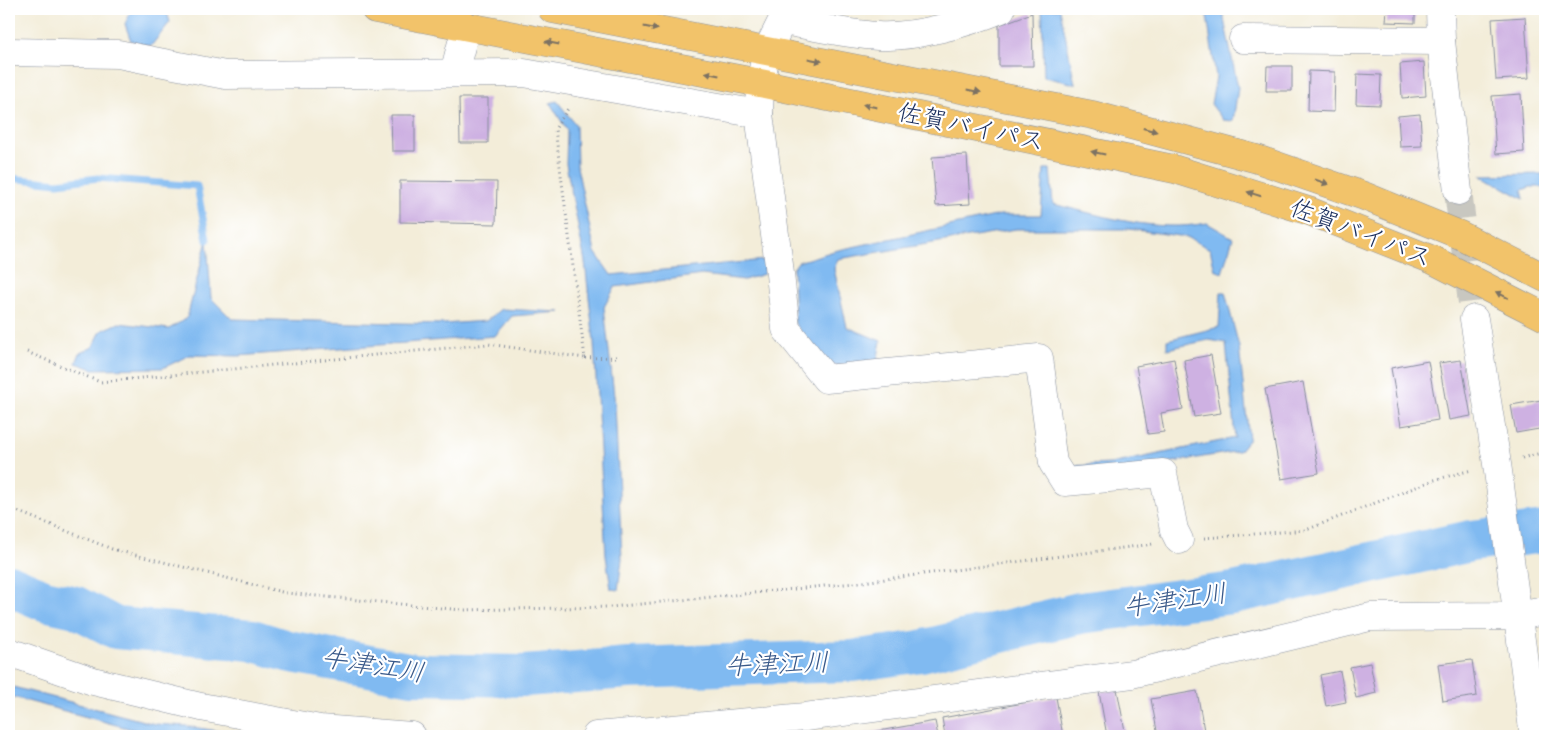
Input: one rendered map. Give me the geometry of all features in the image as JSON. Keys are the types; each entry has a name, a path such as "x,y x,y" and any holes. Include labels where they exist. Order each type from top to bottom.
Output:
{"highway":[{"name":"佐賀バイパス","path":"375,9 760,83 1174,168 1309,211 1424,257 1545,317"},
{"name":"佐賀バイパス","path":"552,9 1093,115 1257,159 1364,196 1425,221 1545,278"}],"street":[{"path":"1001,9 974,20 924,31 879,36 782,21 767,51 760,83 759,114 786,329 826,379 1039,358 1053,463 1065,482 1163,473 1174,530 1179,540"},
{"path":"1440,9 1441,41 1458,191"},
{"path":"454,74 466,27"},
{"path":"1243,39 1441,41"},
{"path":"9,52 118,54 225,75 524,73 759,114"},
{"path":"1474,319 1498,473 1534,736"},
{"path":"596,736 805,717 1132,674 1370,617 1516,607 1545,611"},
{"path":"9,652 93,681 320,733 412,736"}],"path":[{"path":"571,104 555,130 585,358"},
{"path":"27,352 100,382 488,344 585,358 617,357"},
{"path":"9,508 112,549 286,593 462,610 611,608 855,583 1179,540 1306,530 1434,480 1498,473 1545,452"}],"water":[{"path":"132,9 166,9 170,22 151,46 131,41 125,24"},
{"path":"1042,9 1060,9 1075,84 1044,77"},
{"path":"1206,9 1224,9 1224,19 1238,88 1233,121 1223,120 1211,104 1216,77"},
{"path":"557,101 576,125 577,167 595,252 611,275 765,260 764,274 744,280 702,275 615,287 604,307 615,404 622,559 618,590 611,589 606,556 594,342 585,262 566,164 567,130 550,103"},
{"path":"1044,169 1050,169 1053,204 1149,225 1188,226 1207,223 1233,238 1222,273 1215,270 1210,249 1187,237 1129,229 1016,229 838,259 834,269 847,327 881,341 877,362 845,367 827,364 795,324 793,269 798,262 834,251 1000,215 1041,215"},
{"path":"1545,174 1545,187 1530,187 1522,190 1524,199 1481,175"},
{"path":"207,240 211,298 232,319 443,324 486,321 501,309 561,312 512,316 495,336 238,356 190,355 163,368 93,369 76,363 80,353 93,347 101,331 119,323 169,329 187,318"},
{"path":"1221,292 1225,292 1239,347 1249,439 1239,451 1107,473 1070,472 1069,466 1111,464 1235,438 1226,343 1209,340 1167,349 1167,340 1219,327"},
{"path":"9,686 155,724 186,726 249,736 157,736 9,696"}],"building":[{"path":"1387,9 1415,9 1415,23 1386,22"},
{"path":"1032,13 1033,66 999,66 999,25"},
{"path":"1525,17 1529,78 1496,80 1492,19"},
{"path":"1424,62 1426,96 1402,98 1400,64"},
{"path":"1267,66 1292,66 1292,91 1266,91"},
{"path":"1309,71 1335,72 1334,112 1308,111"},
{"path":"1357,74 1381,75 1380,105 1356,104"},
{"path":"1521,94 1524,152 1496,154 1492,96"},
{"path":"459,98 488,98 488,143 460,143"},
{"path":"1420,114 1422,146 1400,147 1398,116"},
{"path":"391,115 415,115 415,151 392,151"},
{"path":"967,155 970,204 936,206 932,157"},
{"path":"400,181 497,182 496,224 400,222"},
{"path":"1211,355 1221,413 1194,417 1184,360"},
{"path":"1174,359 1183,409 1161,413 1164,432 1148,434 1136,366"},
{"path":"1461,360 1471,416 1449,420 1439,363"},
{"path":"1428,361 1438,420 1401,426 1391,368"},
{"path":"1303,382 1319,473 1281,479 1265,389"},
{"path":"1541,400 1545,428 1516,433 1511,405"},
{"path":"1472,660 1477,696 1443,701 1438,664"},
{"path":"1370,663 1376,693 1356,698 1350,667"},
{"path":"1340,671 1346,702 1326,706 1320,675"},
{"path":"1117,689 1126,736 1107,736 1099,692"},
{"path":"1197,691 1205,736 1158,736 1151,699"},
{"path":"1056,697 1063,736 945,736 942,718"},
{"path":"935,721 938,736 856,736 856,735"}],"waterway":[{"path":"9,178 58,183 98,178 197,186 207,240"},
{"name":"牛津江川","path":"9,585 44,600 76,607 116,628 252,640 287,651 413,674 524,676 628,668 852,661 921,651 1080,613 1233,593 1471,541 1545,532"}],"tunnel":[{"path":"1458,191 1474,319"}]}
